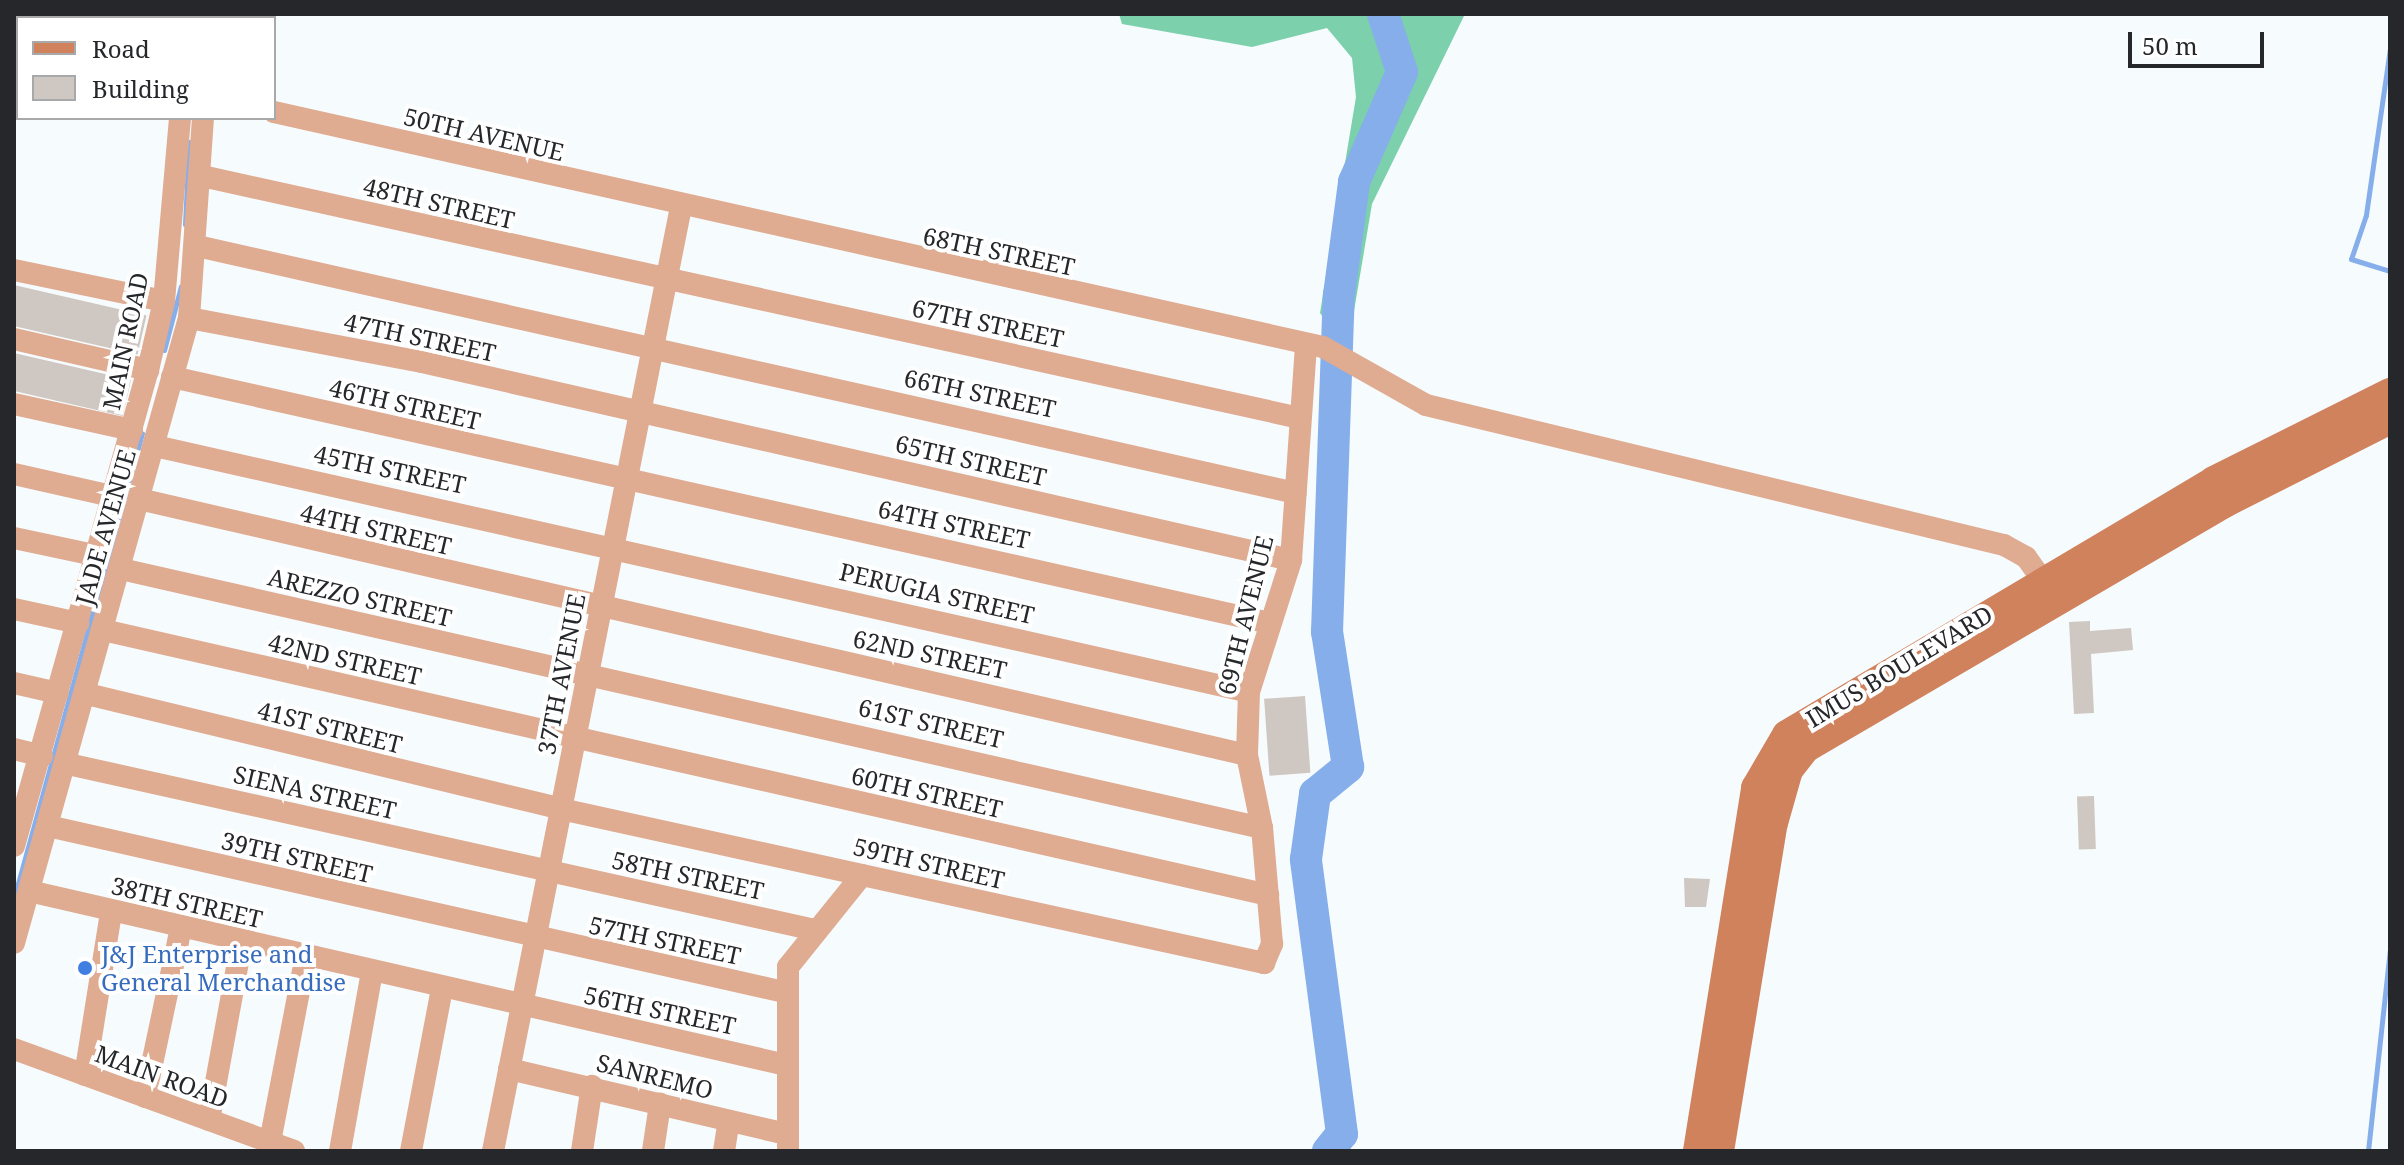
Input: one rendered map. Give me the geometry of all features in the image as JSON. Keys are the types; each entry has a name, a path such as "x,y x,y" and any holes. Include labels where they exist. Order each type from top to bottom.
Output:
{"main road":[{"name":"IMUS BOULEVARD","path":"1719,1151 1773,823 1788,770 1825,731 2049,590 2214,481 2390,393"},
{"name":"IMUS BOULEVARD","path":"1698,1151 1749,820 1768,759 1810,716 2049,590 2390,419"}],"street":[{"name":"50TH AVENUE","path":"276,112 681,207"},
{"name":"MAIN ROAD","path":"14,846 18,820 42,756 94,555 132,430 164,301 180,120"},
{"name":"JADE AVENUE","path":"14,943 68,764 189,318 202,176 203,120"},
{"name":"48TH STREET","path":"202,176 665,279"},
{"name":"37TH AVENUE","path":"493,1151 681,207"},
{"name":"68TH STREET","path":"681,207 1306,345 1344,356 1375,382 1426,405 2004,545 2026,557 2049,590"},
{"path":"197,246 651,350"},
{"path":"14,270 164,301"},
{"name":"67TH STREET","path":"665,279 1300,418"},
{"name":"47TH STREET","path":"189,318 422,362 639,415"},
{"path":"14,339 148,370"},
{"name":"69TH AVENUE","path":"1272,944 1262,828 1247,755 1249,692 1291,560 1306,345"},
{"name":"66TH STREET","path":"651,350 1296,493"},
{"name":"46TH STREET","path":"172,377 626,482"},
{"path":"14,404 132,430"},
{"name":"65TH STREET","path":"639,415 1291,560"},
{"name":"45TH STREET","path":"155,446 613,544"},
{"path":"14,474 112,496"},
{"name":"64TH STREET","path":"626,482 1270,623"},
{"name":"44TH STREET","path":"139,499 600,609"},
{"path":"14,538 94,555"},
{"name":"PERUGIA STREET","path":"613,544 1249,692"},
{"name":"AREZZO STREET","path":"121,569 588,674"},
{"path":"14,609 78,623"},
{"name":"62ND STREET","path":"600,609 1247,755"},
{"name":"42ND STREET","path":"103,630 575,740"},
{"name":"61ST STREET","path":"588,674 1262,828"},
{"path":"14,683 58,693"},
{"name":"41ST STREET","path":"87,694 561,809"},
{"name":"60TH STREET","path":"575,740 1268,895"},
{"path":"14,749 42,756"},
{"name":"SIENA STREET","path":"68,764 550,871"},
{"name":"59TH STREET","path":"561,809 1254,964 1271,957 1272,944"},
{"name":"39TH STREET","path":"48,826 535,938"},
{"name":"58TH STREET","path":"550,871 815,930"},
{"path":"788,1142 784,992 788,967 862,875"},
{"name":"38TH STREET","path":"29,891 522,1006"},
{"path":"85,1075 111,912"},
{"path":"145,1097 181,927"},
{"name":"57TH STREET","path":"535,938 784,992"},
{"path":"209,1120 242,941"},
{"path":"270,1142 306,955"},
{"path":"340,1151 372,972"},
{"path":"411,1151 442,989"},
{"name":"56TH STREET","path":"522,1006 786,1065"},
{"name":"MAIN ROAD","path":"14,1049 294,1151"},
{"name":"SANREMO","path":"509,1069 592,1086 729,1121 788,1142"},
{"path":"582,1151 592,1086"},
{"path":"653,1151 660,1104"},
{"path":"724,1151 729,1121"}],"green space":[{"path":"1119,14 1465,14 1372,204 1351,329 1329,325 1320,313 1356,97 1352,58 1327,28 1252,47 1122,24"}],"building":[{"path":"14,285 147,316 138,355 14,326"},
{"path":"14,353 131,380 123,416 14,391"},
{"path":"2090,621 2090,631 2131,628 2133,650 2091,654 2094,713 2074,714 2069,622"},
{"path":"1305,696 1310,773 1269,776 1264,699"},
{"path":"2094,796 2096,849 2079,850 2077,797"},
{"path":"1684,878 1710,879 1706,907 1685,907"}],"waterway":[{"path":"1328,1151 1342,1134 1306,859 1315,794 1348,767 1327,632 1339,295 1354,182 1402,72 1383,14"},
{"path":"2390,48 2366,215 2351,259 2390,271"},
{"path":"185,224 189,142"},
{"path":"164,350 181,286"},
{"path":"14,898 142,433"},
{"path":"2368,1151 2390,950"}],"place":[{"name":"J&J Enterprise and General Merchandise","path":"85,968"}]}
